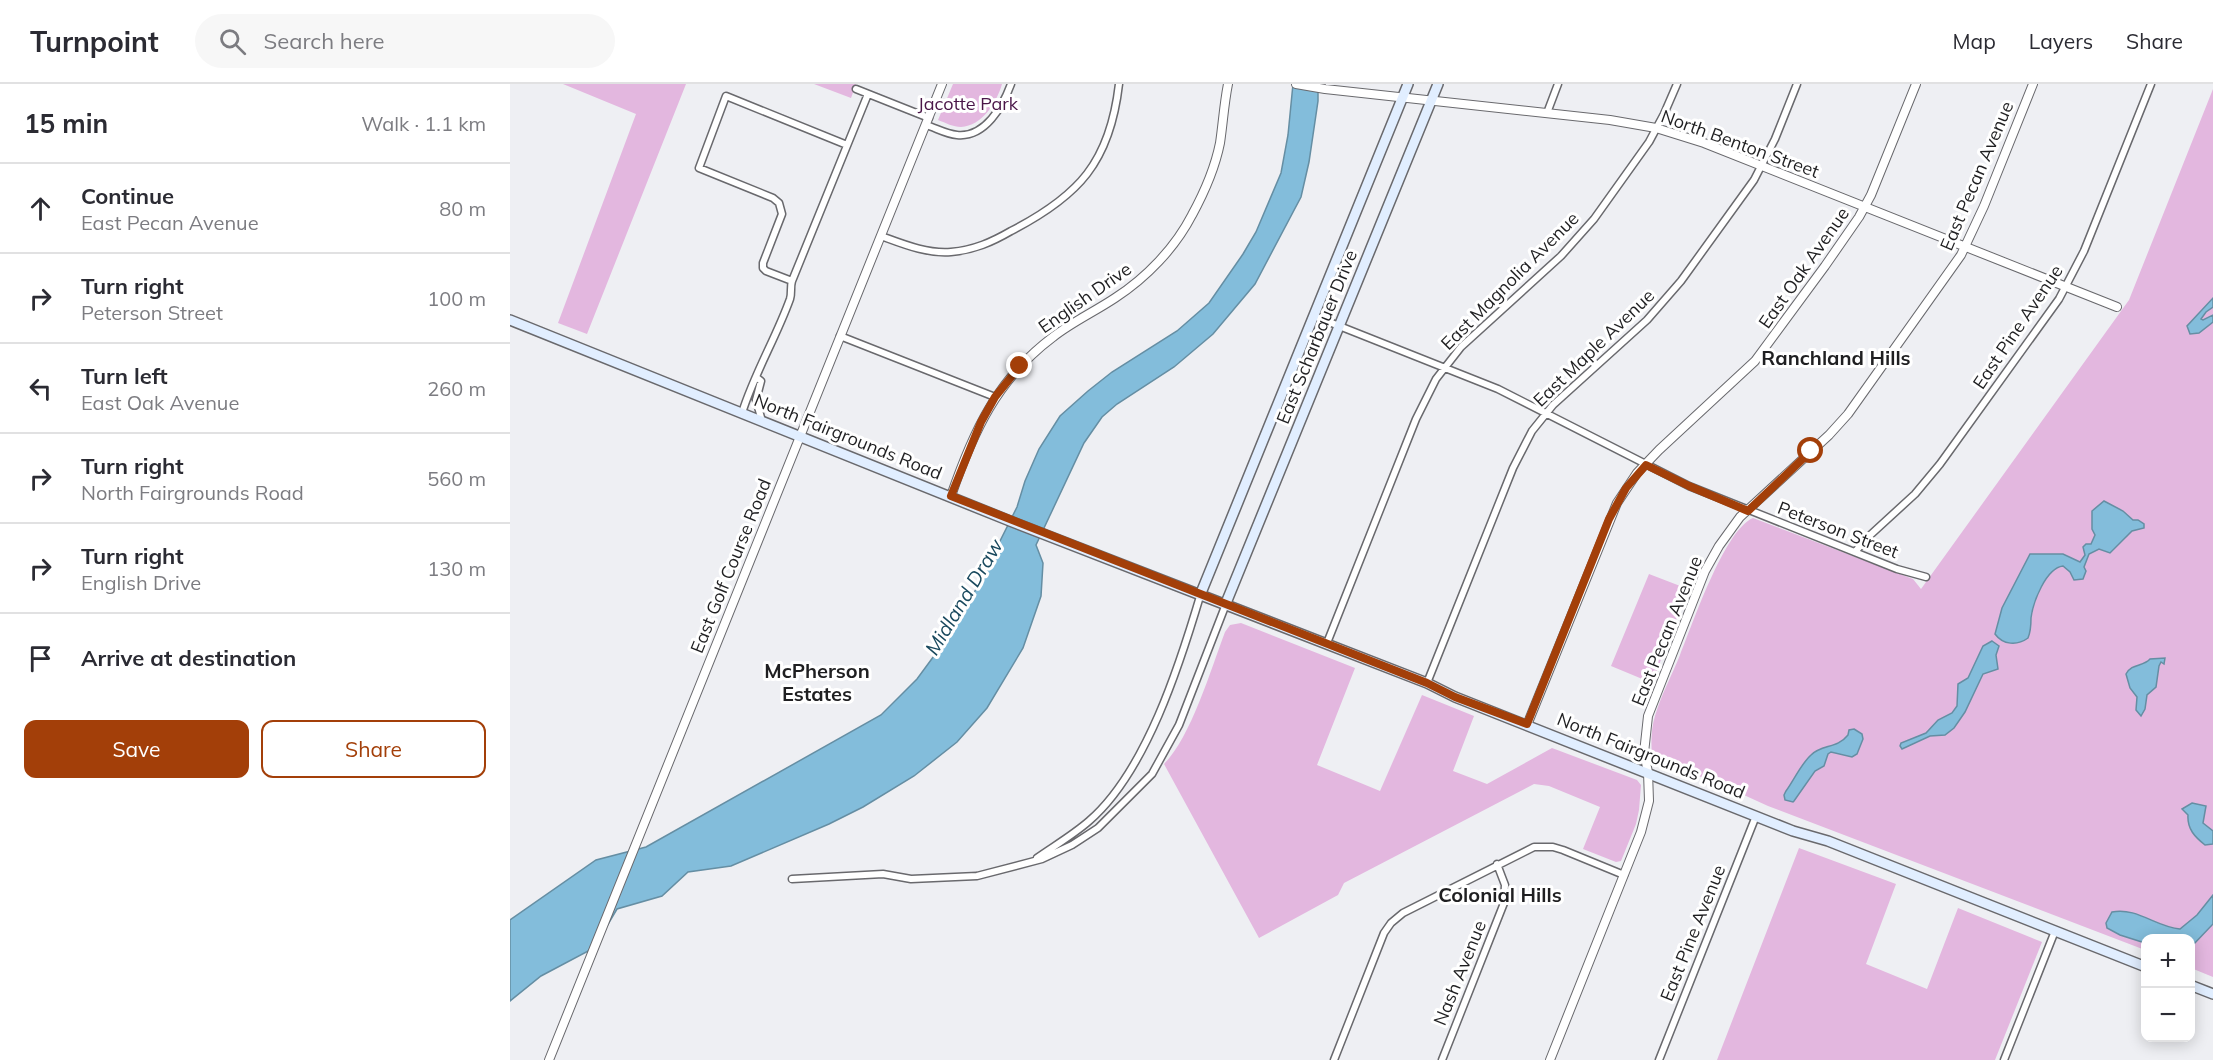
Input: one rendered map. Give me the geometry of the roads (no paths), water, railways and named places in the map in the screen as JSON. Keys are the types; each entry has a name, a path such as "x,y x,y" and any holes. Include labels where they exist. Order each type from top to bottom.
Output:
{"main road":[{"name":"East Scharbauer Drive","path":"1201,593 1408,84"},
{"name":"East Scharbauer Drive","path":"1226,603 1438,84"},
{"name":"North Fairgrounds Road","path":"510,320 1041,533 1327,643 1427,683 1455,697 1793,831 1828,841 2141,965"},
{"path":"2195,987 2213,994"}],"street":[{"name":"East Golf Course Road","path":"549,1060 942,84"},
{"path":"856,89 957,135 974,132 985,125 1000,108 1011,84"},
{"path":"880,236 918,249 944,252 963,251 991,242 1047,211 1075,189 1097,159 1110,130 1119,84"},
{"name":"English Drive","path":"951,496 970,445 995,397 1020,366 1056,334 1114,299 1139,280 1179,237 1200,201 1212,172 1220,142 1228,84"},
{"name":"North Benton Street","path":"1296,84 1610,120 1656,128 1704,143 2117,307"},
{"path":"1547,113 1558,84"},
{"name":"East Magnolia Avenue","path":"1327,643 1419,412 1436,379 1479,330 1576,241 1625,177 1656,128 1677,84"},
{"name":"East Maple Avenue","path":"1427,683 1513,468 1532,431 1546,413 1666,300 1740,200 1761,166 1775,139 1797,84"},
{"name":"East Oak Avenue","path":"1527,724 1609,519 1626,488 1646,465 1755,361 1825,266 1865,207 1916,84"},
{"name":"East Pecan Avenue","path":"1550,1060 1647,813 1650,788 1644,750 1646,726 1652,704 1705,571 1719,546 1748,511 1829,435 1848,414 1944,281 1965,247 1984,206 2033,84"},
{"name":"East Pine Avenue","path":"1855,552 1874,531 1915,494 1940,464 2066,288 2084,251 2151,84"},
{"path":"742,413 750,389 790,298 792,281 868,94"},
{"path":"792,281 763,268 763,262 782,214 779,203 773,198 699,168 726,96 847,145"},
{"name":"Peterson Street","path":"1314,316 1498,389 1689,486 1897,569 1926,577"},
{"path":"840,336 995,397"},
{"path":"756,377 761,381 761,389 756,400 762,421"},
{"path":"1031,862 1089,821 1112,797 1136,760 1164,698 1189,633 1201,593"},
{"path":"792,879 883,874 911,879 967,877 1031,862 1072,844 1098,828 1152,774 1179,725 1226,603"},
{"name":"East Pine Avenue","path":"1659,1060 1756,816"},
{"path":"1334,1060 1384,933 1391,923 1403,913 1528,849 1542,846 1563,850 1624,875"},
{"name":"Nash Avenue","path":"1442,1060 1504,903 1506,887 1497,864"},
{"path":"2004,1060 2055,931"}],"water":[{"path":"1293,84 1318,84 1318,101 1309,162 1301,197 1255,284 1213,334 1174,367 1117,404 1102,417 1084,443 1036,545 1043,563 1041,596 1023,648 987,708 957,742 914,776 863,807 731,866 688,872 662,896 617,909 594,948 541,976 510,1001 510,920 596,860 646,847 881,715 917,679 942,645 975,591 1017,507 1039,449 1060,416 1112,372 1177,331 1209,303 1243,254 1256,232 1281,173 1288,135"},
{"path":"2213,298 2213,307 2201,319 2213,315 2213,322 2199,333 2190,334 2187,326"},
{"path":"2104,501 2123,511 2133,520 2144,524 2144,528 2132,531 2110,553 2099,549 2089,554 2084,567 2086,571 2083,579 2074,580 2063,566 2057,568 2041,587 2032,611 2028,638 2010,643 1998,638 1995,634 2002,608 2030,554 2063,554 2080,562 2085,555 2083,547 2091,544 2095,535 2092,529 2092,511"},
{"path":"1992,641 1999,646 1996,655 1998,669 1983,674 1965,712 1954,728 1945,735 1930,736 1902,749 1901,743 1926,733 1938,720 1952,713 1957,706 1958,684 1968,678 1983,646"},
{"path":"2165,658 2164,664 2161,662 2159,666 2156,687 2147,695 2145,709 2141,716 2136,710 2137,697 2130,688 2126,674 2131,668 2150,659"},
{"path":"1854,729 1862,734 1863,739 1857,754 1852,757 1831,752 1824,766 1815,771 1794,801 1785,800 1786,791 1807,759 1820,749 1844,739 1849,730"},
{"path":"2192,803 2206,806 2203,823 2213,831 2213,844 2205,845 2190,829 2188,815 2182,809"},
{"path":"2213,895 2213,924 2195,943 2195,934 2141,934 2141,942 2120,935 2107,928 2106,923 2112,912 2121,911 2180,929 2197,915"}],"district":[{"name":"Ranchland Hills","path":"1836,358"},
{"name":"McPherson Estates","path":"817,682"},
{"name":"Colonial Hills","path":"1500,895"}],"park label":[{"name":"Jacotte Park","path":"968,104"}],"water label":[{"name":"Midland Draw","path":"964,597"}]}
